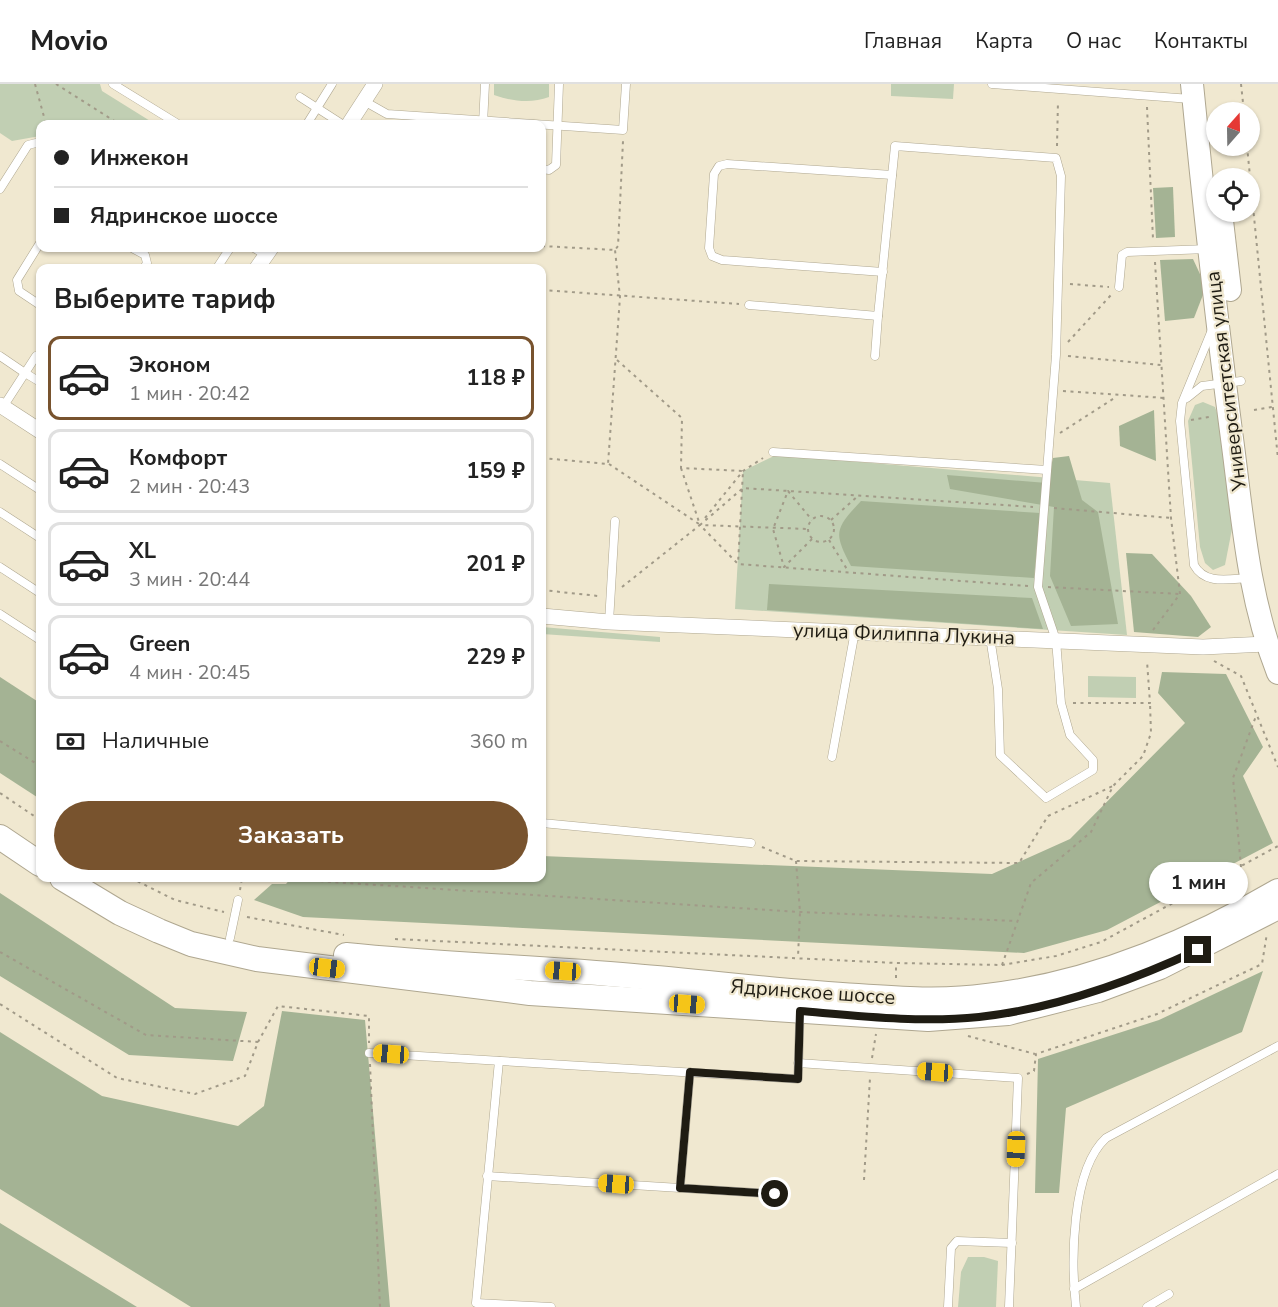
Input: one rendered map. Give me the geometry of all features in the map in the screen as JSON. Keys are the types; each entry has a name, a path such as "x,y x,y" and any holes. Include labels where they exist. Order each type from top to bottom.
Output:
{"main road":[{"path":"1200,91 1216,168"},
{"name":"Университетская улица","path":"1200,91 1258,577 1274,637 1278,673"},
{"name":"Университетская улица","path":"1220,222 1217,248 1218,314 1233,382"},
{"path":"0,822 36,844"},
{"path":"0,837 36,861"},
{"name":"Ядринское шоссе","path":"69,882 120,913 159,931 191,944 257,959 530,993 800,1002 986,996 1065,982 1166,947 1278,891"},
{"name":"Ядринское шоссе","path":"100,882 154,911 232,926 353,955 633,976 928,1019 977,1017 1043,1006 1160,968 1278,908"}],"street":[{"path":"352,120 375,84"},
{"path":"1,406 36,428"},
{"name":"улица Филиппа Лукина","path":"546,616 609,622 1203,647 1274,637"}],"lane":[{"path":"113,84 172,120"},
{"path":"310,120 332,84"},
{"path":"483,120 485,84"},
{"path":"546,170 556,165 559,84"},
{"path":"546,125 623,130 626,84"},
{"path":"992,84 1058,89 1200,91"},
{"path":"300,97 336,120"},
{"path":"364,101 387,114 459,120"},
{"path":"0,189 28,145 36,143"},
{"path":"875,356 895,146 1056,158 1060,176 1056,355 1038,587 1056,640 1061,703 1070,735 1093,760 1093,770 1046,798 1000,755 998,689 990,637"},
{"path":"883,272 722,260 712,256 709,248 714,174 719,166 727,164 892,175"},
{"path":"1119,287 1120,261 1122,255 1127,252 1217,248"},
{"path":"36,249 17,280 19,291 36,302"},
{"path":"139,252 145,255 146,264"},
{"path":"749,305 878,316"},
{"path":"1218,314 1182,403 1180,421 1194,565 1199,574 1206,578 1258,577"},
{"path":"0,356 36,380"},
{"path":"1,406 36,356"},
{"path":"1182,403 1202,386 1233,382"},
{"path":"773,452 1047,470"},
{"path":"0,464 36,487"},
{"path":"0,512 36,535"},
{"path":"609,622 615,521"},
{"path":"0,567 36,590"},
{"path":"0,614 36,637"},
{"path":"832,757 855,631"},
{"path":"546,823 751,843"},
{"path":"232,926 238,900"},
{"path":"369,1053 798,1079 800,1002"},
{"path":"1076,1307 1074,1257 1083,1177 1096,1147 1106,1138 1278,1046"},
{"path":"499,1061 476,1303 551,1307"},
{"path":"798,1064 1018,1078 1009,1307"},
{"path":"680,1188 690,1072"},
{"path":"1074,1289 1278,1174"},
{"path":"488,1176 775,1194"},
{"path":"948,1307 951,1248 957,1241 1012,1243"},
{"path":"1147,1307 1169,1294"}],"path":[{"path":"35,84 45,120"},
{"path":"56,84 113,120"},
{"path":"1241,84 1243,102"},
{"path":"1056,158 1058,89"},
{"path":"1147,104 1154,246"},
{"path":"608,464 620,297 615,250 618,246 623,130"},
{"path":"1248,156 1278,459"},
{"path":"546,246 615,250"},
{"path":"1148,637 1180,594 1172,518 1154,256"},
{"path":"1057,283 1119,287"},
{"path":"1056,355 1119,287"},
{"path":"546,290 749,305"},
{"path":"1056,355 1162,365"},
{"path":"617,360 682,418 681,468 700,525"},
{"path":"1053,391 1165,398"},
{"path":"1050,439 1118,395"},
{"path":"1254,410 1272,407"},
{"path":"1188,421 1218,416"},
{"path":"700,525 744,471 773,452"},
{"path":"546,458 608,464 700,525 738,564 1038,587 1180,594"},
{"path":"681,468 744,471"},
{"path":"738,564 744,471"},
{"path":"546,590 609,597 743,488 1044,507 1172,518"},
{"path":"788,491 812,520"},
{"path":"784,567 772,529 788,491"},
{"path":"831,520 859,495"},
{"path":"821,516 831,520 835,529 830,540 821,542 812,538 808,529 812,520 821,516"},
{"path":"700,525 808,529"},
{"path":"784,567 812,538"},
{"path":"830,540 848,571"},
{"path":"1002,965 1031,883 1091,832 1113,786 1143,756 1151,733 1146,653"},
{"path":"1241,676 1278,767"},
{"path":"1061,703 1150,704"},
{"path":"1241,867 1233,778 1256,715"},
{"path":"0,741 36,764"},
{"path":"751,843 796,861 1019,863 1048,816 1113,786"},
{"path":"0,793 36,817"},
{"path":"391,939 896,963 1002,965 1056,956 1101,942 1278,846"},
{"path":"796,861 800,912 798,957"},
{"path":"139,882 232,926 344,935"},
{"path":"331,882 800,912 1016,921"},
{"path":"1034,1071 1036,1054 1157,1014 1262,964 1267,933"},
{"path":"0,952 146,1035 258,1041"},
{"path":"896,963 896,984"},
{"path":"0,1004 117,1078 195,1094 245,1076 258,1041 278,1006 369,1016 380,1307"}],"green space":[{"path":"0,84 100,84 102,91 149,120 36,120 36,137 12,141 0,133"},
{"path":"494,84 549,84 549,97 528,101 507,99 494,95"},
{"path":"891,84 954,84 953,99 891,96"},
{"path":"1173,187 1175,237 1156,238 1153,188"},
{"path":"1193,259 1206,287 1194,318 1165,321 1160,260"},
{"path":"1203,402 1215,407 1218,416 1232,529 1225,565 1213,570 1205,563 1200,547 1188,421 1195,405"},
{"path":"1154,410 1156,461 1120,446 1119,426"},
{"path":"776,455 1110,483 1127,635 735,609 743,471"},
{"path":"1069,456 1082,500 1098,512 1118,624 1071,626 1050,576 1054,507 950,489 947,475 1047,483 1053,458"},
{"path":"861,501 1040,513 1034,578 851,566 841,545 840,531 846,518"},
{"path":"1126,553 1152,554 1191,596 1211,627 1198,637 1134,632"},
{"path":"769,584 1032,598 1043,629 767,610"},
{"path":"546,627 660,637 660,642 546,634"},
{"path":"1162,672 1226,674 1263,747 1243,776 1273,843 1107,930 1024,953 303,917 254,900 272,884 288,882 546,882 546,856 992,874 1070,839 1185,723 1158,693"},
{"path":"1088,676 1136,677 1136,698 1088,697"},
{"path":"0,677 36,700 36,796 0,773"},
{"path":"0,893 175,1008 247,1012 233,1061 129,1055 0,976"},
{"path":"1263,971 1242,1032 1066,1108 1059,1193 1035,1193 1038,1059 1159,1020"},
{"path":"282,1011 365,1020 390,1307 191,1307 0,1189 0,1032 102,1096 238,1126 264,1106"},
{"path":"0,1223 137,1307 0,1307"},
{"path":"968,1257 984,1257 998,1261 996,1307 958,1307 961,1272"}],"route":[{"path":"775,1194 680,1188 690,1072 798,1079 800,1011 928,1019 1008,1013 1043,1006 1098,990 1160,968 1198,950"}]}
